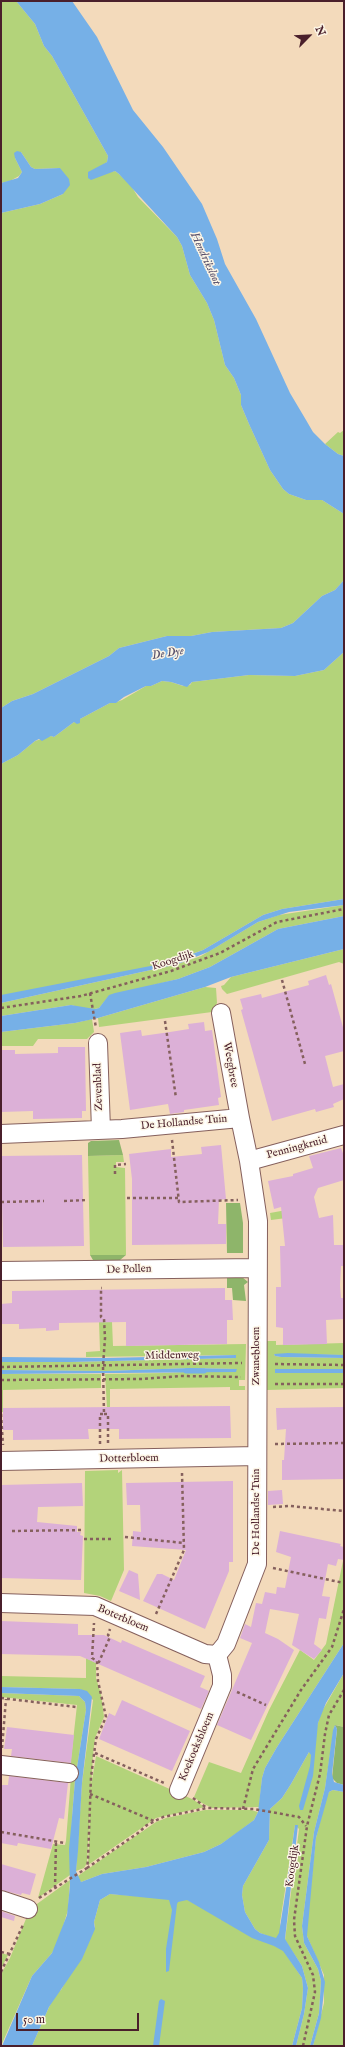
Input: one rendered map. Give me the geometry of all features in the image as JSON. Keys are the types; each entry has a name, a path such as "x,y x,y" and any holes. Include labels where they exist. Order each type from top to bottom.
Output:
{"street":[{"name":"Weegbree","path":"221,1013 240,1118"},
{"name":"Zevenblad","path":"96,1034 101,1130"},
{"name":"De Hollandse Tuin","path":"1,1134 101,1130 240,1118 249,1161 258,1221 257,1268"},
{"name":"Penningkruid","path":"249,1161 344,1135"},
{"name":"De Pollen","path":"1,1271 257,1268"},
{"name":"Zwanebloem","path":"257,1268 257,1363 251,1380 257,1450"},
{"name":"De Hollandse Tuin","path":"217,1655 226,1644 257,1564 257,1450"},
{"name":"Dotterbloem","path":"1,1461 182,1458 257,1450"},
{"name":"Boterbloem","path":"1,1603 102,1609 205,1654 217,1655"},
{"name":"Koekoeksbloem","path":"179,1790 222,1686 222,1675 217,1655"},
{"path":"1,1765 69,1773"},
{"path":"1,1900 28,1909"}],"path":[{"name":"Koogdijk","path":"1,1008 81,996 171,972 220,953 277,922 344,909"},
{"path":"282,980 305,1064"},
{"path":"90,993 96,1034"},
{"path":"165,1021 176,1098"},
{"path":"170,1124 179,1202 255,1198"},
{"path":"115,1174 115,1164 126,1164"},
{"path":"127,1198 178,1198"},
{"path":"64,1201 88,1200"},
{"path":"1,1202 44,1201"},
{"path":"104,1414 103,1356 105,1338 104,1319 101,1317 101,1288 105,1288 105,1270"},
{"name":"Middenweg","path":"1,1367 257,1363 344,1365"},
{"path":"1,1380 103,1377 143,1379 180,1376 344,1384"},
{"path":"1,1414 3,1447 1,1447"},
{"path":"100,1414 104,1414 108,1414 108,1446 100,1446 100,1414"},
{"path":"257,1450 344,1443"},
{"path":"148,1629 184,1550 182,1458"},
{"path":"257,1509 290,1506 344,1511"},
{"path":"12,1531 84,1530"},
{"path":"125,1537 184,1543"},
{"path":"84,1539 111,1539"},
{"path":"257,1564 344,1583"},
{"path":"97,1661 92,1658 102,1609"},
{"path":"97,1661 99,1662 110,1637 108,1635 112,1625 102,1609"},
{"path":"243,1809 253,1769 301,1690 332,1647 344,1609"},
{"path":"87,1868 90,1794 96,1739 106,1717 98,1680 97,1661"},
{"path":"222,1686 266,1705"},
{"name":"Koogdijk","path":"303,2046 315,1992 313,1975 295,1936 294,1920 307,1826 320,1774 329,1715 344,1690"},
{"path":"1,1698 76,1707"},
{"path":"2,1756 6,1699"},
{"name":"Koekoeksbloem","path":"95,1753 179,1790"},
{"path":"90,1794 154,1821"},
{"path":"68,1879 87,1868 154,1821 163,1817 207,1808 254,1808 299,1817 307,1826"},
{"path":"1,1832 65,1843"},
{"path":"55,1888 56,1842"},
{"path":"1,1952 10,1954"}],"green space":[{"path":"1,1 16,1 35,24 44,46 52,56 108,156 107,162 103,165 111,172 115,171 130,184 138,197 177,237 182,246 190,275 207,303 214,320 225,365 234,378 241,395 241,405 270,470 283,489 289,494 306,500 322,500 344,514 344,580 335,590 322,596 293,623 281,628 212,632 191,636 167,636 119,648 109,656 33,694 12,701 1,708 1,213 40,204 63,194 60,168 35,169 31,167 21,152 15,158 22,172 19,176 10,181 1,183"},
{"path":"344,430 344,456 338,454 325,444 338,432 340,433"},
{"path":"344,652 344,899 282,909 263,915 203,950 163,964 1,1000 1,764 18,755 35,741 51,736 54,737 74,722 79,723 80,719 110,703 122,700 146,686 151,686 162,681 183,686 190,685 192,682 249,675 295,676 324,670"},
{"path":"344,905 344,916 278,929 210,967 178,979 109,996 99,1008 90,1010 71,1005 1,1016 1,1003 178,964 201,956 258,922 279,915"},
{"path":"344,949 344,964 339,962 227,994 221,986 224,985 231,977"},
{"path":"205,987 216,988 217,1003 212,1012 99,1027 98,1018"},
{"path":"92,1019 94,1032 87,1039 38,1039 33,1046 1,1046 1,1032 75,1023"},
{"path":"119,1140 123,1155 88,1156 88,1143 91,1141"},
{"path":"123,1155 124,1162 116,1162 116,1167 125,1168 126,1255 90,1255 88,1156"},
{"path":"226,1203 240,1203 243,1223 243,1253 227,1253"},
{"path":"292,1209 294,1217 271,1220 270,1213"},
{"path":"90,1255 126,1255 120,1260 93,1260"},
{"path":"227,1276 242,1277 248,1282 244,1285 246,1301 233,1300 232,1288 227,1288"},
{"path":"99,1322 112,1322 113,1346 246,1344 245,1380 239,1380 239,1386 245,1386 245,1390 230,1390 230,1387 110,1389 110,1407 107,1407 105,1374 166,1373 237,1369 190,1368 106,1371 1,1370 1,1362 236,1358 235,1355 86,1357 86,1352 100,1351"},
{"path":"267,1341 276,1341 276,1345 344,1343 344,1355 274,1354 275,1356 281,1357 344,1358 344,1369 275,1369 275,1373 344,1373 344,1388 267,1390"},
{"path":"1,1374 101,1374 101,1388 3,1390 3,1412 1,1412"},
{"path":"118,1470 118,1473 122,1470 124,1570 111,1601 100,1596 84,1593 85,1471"},
{"path":"344,1556 344,1643 265,1768 262,1778 259,1807 212,1808 200,1802 194,1797 209,1762 241,1773 269,1710 300,1650 314,1660 326,1644"},
{"path":"86,1658 96,1663 96,1678 101,1694 104,1717 95,1738 93,1755 87,1863 84,1868 76,1871 82,1783 93,1700 80,1689 1,1687 1,1676 86,1678"},
{"path":"344,1673 344,1727 336,1725 334,1727 325,1788 314,1832 302,1926 304,1943 318,1969 321,1981 319,2013 310,2046 296,2046 304,2014 308,1988 302,1966 285,1940 299,1829 295,1825 280,1923 286,1954 302,1978 303,1988 302,2008 292,2046 32,2046 49,2007 57,1992 61,1990 95,1927 94,1922 100,1900 110,1894 188,1900 279,1948 273,1938 260,1933 255,1929 245,1912 242,1895 243,1886 269,1840 270,1809 282,1798 309,1752 321,1713"},
{"path":"1,1693 79,1696 85,1702 86,1710 75,1780 70,1875 38,1898 53,1844 65,1845 66,1841 71,1777 69,1777 77,1705 1,1697"},
{"path":"335,1725 344,1727 344,1785 337,1783 332,1778 337,1729"},
{"path":"96,1756 192,1799 205,1807 156,1818 88,1865 91,1787"},
{"path":"333,1790 344,1792 344,2046 313,2046 324,2003 324,1975 307,1936 307,1922 316,1838 326,1798 329,1792"},
{"path":"205,1810 251,1810 258,1812 254,1820 237,1833 221,1844 204,1852 146,1867 102,1874 81,1882 79,1880 78,1876 156,1822 166,1818"},
{"path":"70,1880 68,1910 58,1943 52,1953 32,1976 1,2046 1,1974 10,1958 30,1909"},
{"path":"1,1953 8,1955 1,1969"}],"water":[{"name":"Hendriksloot","path":"16,1 72,1 97,37 133,110 163,147 202,204 217,239 225,264 256,319 290,393 313,432 325,444 338,454 344,456 344,514 322,500 306,500 289,494 283,489 270,470 241,405 241,395 234,378 225,365 214,320 207,303 190,275 182,246 177,237 115,171 91,180 88,178 88,172 107,162 108,156 52,56 44,46 35,24"},
{"path":"17,151 21,152 31,167 35,169 60,168 69,179 70,185 63,194 40,204 1,213 1,183 18,178 22,172 15,158 14,153"},
{"name":"De Dye","path":"344,580 344,652 324,670 295,676 249,675 192,682 187,687 162,681 151,686 146,686 124,697 116,703 110,703 80,719 80,723 77,724 74,722 54,737 51,736 42,741 39,739 35,741 18,755 1,764 1,708 12,701 33,694 109,656 119,648 167,636 191,636 212,632 281,628 293,623 322,596 335,590"},
{"path":"344,899 344,905 289,912 258,922 208,952 178,964 1,1003 1,995 171,962 203,950 263,915 282,909"},
{"path":"344,916 344,949 231,977 205,987 98,1018 75,1023 1,1032 1,1016 71,1005 95,1009 99,1008 109,995 178,979 210,967 278,929"},
{"path":"274,1354 344,1355 344,1358 281,1357 275,1356"},
{"path":"236,1355 236,1358 1,1362 1,1357 105,1358"},
{"path":"190,1368 237,1369 236,1372 1,1374 1,1370 106,1371"},
{"path":"275,1369 344,1369 344,1373 275,1373"},
{"path":"344,1643 344,1673 326,1703 318,1723 313,1776 303,1810 300,1810 299,1806 310,1766 311,1755 309,1752 282,1798 270,1809 269,1840 243,1886 242,1895 245,1912 255,1929 260,1933 276,1938 279,1933 295,1825 298,1825 285,1939 302,1966 308,1988 304,2014 296,2046 292,2046 302,2008 302,1978 283,1951 252,1938 187,1900 178,1902 177,1904 169,1971 166,1972 166,1949 172,1910 169,1900 110,1894 100,1900 94,1922 95,1929 82,1959 49,2007 32,2046 2,2046 32,1976 52,1953 67,1915 70,1885 69,1849 75,1780 86,1710 85,1702 79,1696 1,1693 1,1687 80,1689 87,1691 92,1697 82,1783 76,1871 81,1882 102,1874 146,1867 204,1852 221,1844 254,1820 258,1812 262,1778 265,1768"},
{"path":"335,1725 337,1729 332,1774 334,1782 344,1785 344,1792 333,1790 329,1792 316,1838 307,1936 319,1962 325,1982 321,2018 313,2046 310,2046 319,2013 321,1981 318,1969 304,1943 302,1926 314,1832 325,1788"},
{"path":"161,1999 165,2001 159,2046 153,2046 159,2001"}],"building":[{"path":"326,975 329,985 331,984 344,1031 344,1051 325,1056 333,1087 344,1084 344,1099 333,1104 334,1107 316,1112 315,1109 272,1121 241,1010 243,1009 240,999 261,994 262,998 309,985 308,981"},
{"path":"204,1022 205,1031 212,1030 221,1097 218,1098 219,1105 184,1110 184,1112 170,1114 168,1104 130,1110 120,1033 141,1030 142,1036 189,1029 188,1024"},
{"path":"58,1047 85,1047 86,1111 82,1111 82,1118 33,1119 33,1111 1,1112 1,1050 15,1050 15,1054 58,1053"},
{"path":"221,1145 226,1199 219,1200 218,1224 226,1224 226,1244 132,1245 132,1179 129,1154 171,1149 171,1157 202,1154 201,1147"},
{"path":"341,1148 344,1156 344,1180 318,1188 314,1197 319,1218 333,1215 334,1245 344,1245 344,1266 341,1266 340,1285 341,1298 344,1298 344,1319 326,1320 327,1344 283,1345 283,1328 276,1327 276,1287 281,1287 280,1246 285,1246 281,1207 274,1209 268,1181 293,1176 293,1174 313,1168 309,1156"},
{"path":"82,1155 84,1246 3,1247 1,1156"},
{"path":"225,1288 225,1300 232,1300 233,1320 227,1320 227,1344 126,1346 126,1322 59,1323 59,1330 46,1331 46,1328 19,1329 19,1324 1,1324 1,1304 12,1303 12,1291"},
{"path":"230,1406 231,1438 119,1439 119,1429 88,1429 89,1439 13,1440 13,1430 3,1430 3,1408"},
{"path":"344,1407 344,1479 282,1480 282,1460 284,1460 286,1429 277,1430 276,1408"},
{"path":"233,1481 233,1562 229,1562 229,1571 205,1629 143,1601 157,1574 162,1574 174,1580 186,1550 132,1546 133,1531 141,1532 140,1505 127,1505 126,1483"},
{"path":"82,1483 83,1506 38,1507 37,1522 77,1526 77,1532 81,1532 80,1535 83,1536 81,1580 1,1578 1,1485"},
{"path":"282,1490 283,1504 268,1505 268,1491"},
{"path":"280,1531 341,1544 340,1546 344,1547 344,1560 338,1559 336,1566 328,1564 322,1596 330,1597 326,1619 319,1618 314,1644 322,1650 314,1659 292,1645 299,1614 270,1609 265,1633 278,1639 294,1650 251,1740 217,1725 252,1643 240,1638 245,1624 251,1627 256,1603 262,1604 265,1592 276,1594 277,1587 285,1588 291,1557 276,1552"},
{"path":"129,1570 138,1574 140,1600 119,1591"},
{"path":"1,1621 78,1624 78,1635 104,1635 121,1643 122,1640 205,1676 200,1687 209,1691 201,1709 80,1656 1,1654"},
{"path":"122,1700 190,1731 172,1771 99,1739 109,1713 115,1716"},
{"path":"7,1727 74,1735 71,1763 11,1756 12,1749 4,1749"},
{"path":"9,1776 68,1783 64,1819 59,1818 51,1849 18,1843 17,1846 1,1843 1,1785 8,1785"},
{"path":"1,1864 36,1874 30,1895 22,1893 21,1895 1,1890"},
{"path":"1,1911 15,1916 14,1921 1,1917"}],"waterway":[{"path":"186,1371 204,1371"}]}
